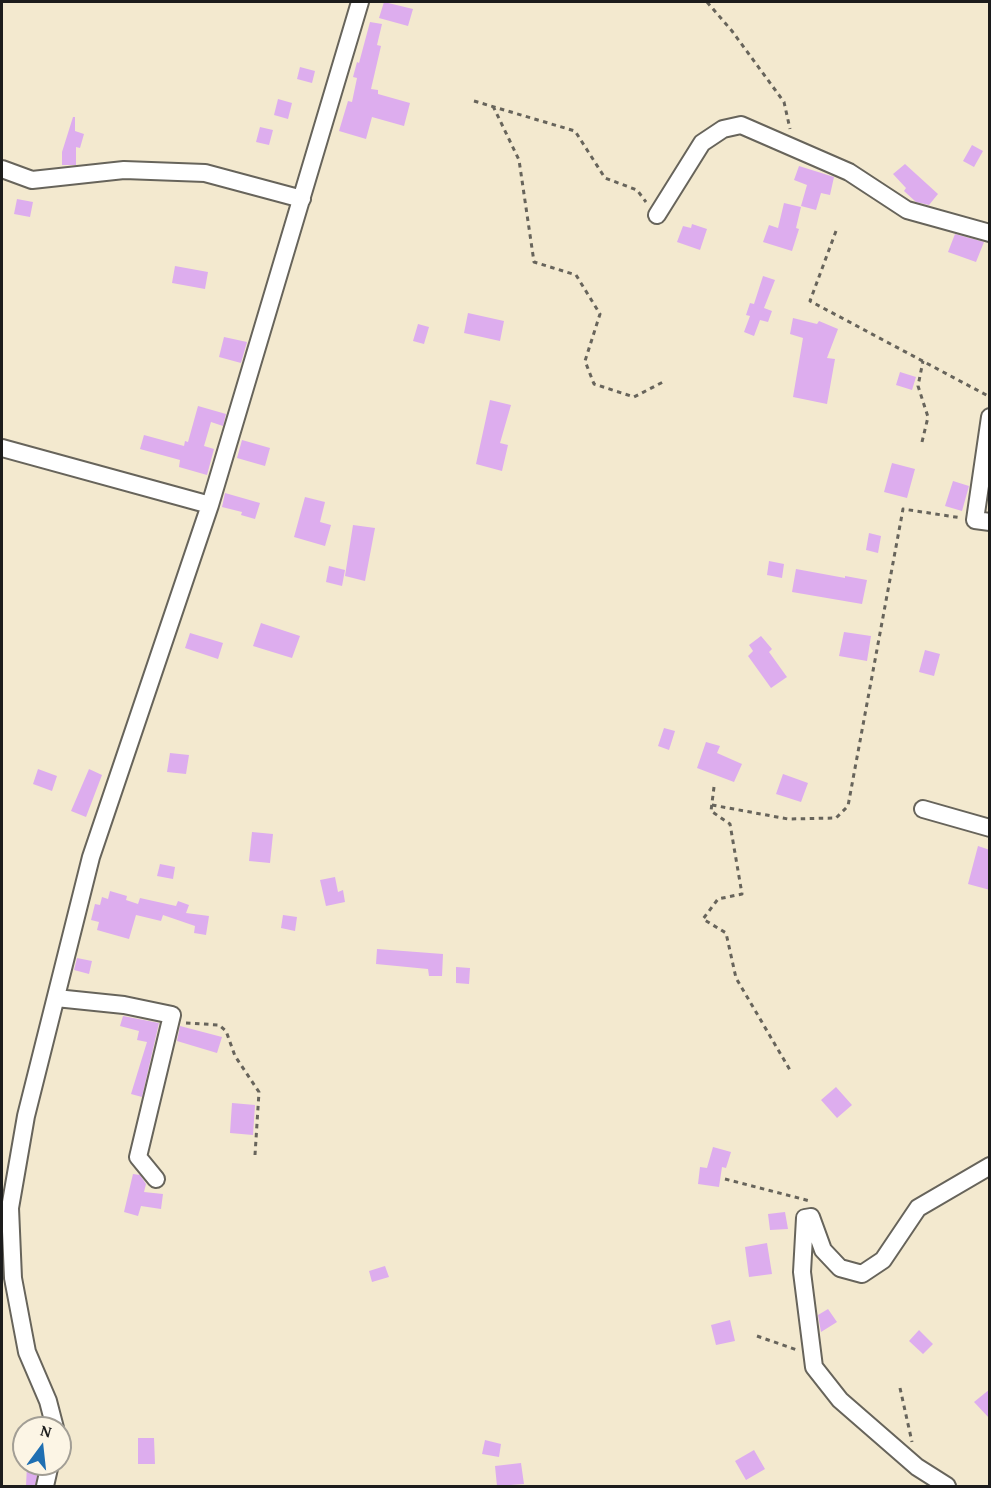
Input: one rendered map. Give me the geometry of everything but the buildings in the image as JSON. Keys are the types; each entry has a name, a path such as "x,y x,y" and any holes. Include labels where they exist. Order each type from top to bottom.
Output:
{"street":[{"path":"52,1416 48,1401 27,1352 13,1278 10,1208 26,1116 91,857 210,505 360,2"},
{"path":"657,215 702,143 723,129 741,125 849,172 907,210 990,233"},
{"path":"2,169 32,180 124,170 205,173 302,199"},
{"path":"982,521 990,417"},
{"path":"2,448 210,505"},
{"path":"923,809 990,828"},
{"path":"56,998 124,1005 172,1015 138,1157 156,1179"},
{"path":"947,1486 917,1467 840,1400 814,1367 802,1272 805,1218 811,1217 823,1250 840,1268 862,1274 883,1260 918,1208 990,1166"}],"path":[{"path":"707,2 732,31 784,102 794,148"},
{"path":"474,100 575,131 605,178 637,190 657,215"},
{"path":"493,106 519,160 534,262 576,275 600,314 585,362 594,384 634,397 663,382"},
{"path":"836,231 810,301 990,397"},
{"path":"922,442 928,417 918,386 923,361"},
{"path":"712,805 788,819 836,818 848,806 903,509 982,521"},
{"path":"714,787 711,811 730,824 742,894 718,899 703,919 726,933 736,978 790,1070"},
{"path":"172,1015 181,1023 219,1025 226,1031 236,1056 259,1092 255,1155"},
{"path":"725,1179 814,1202 811,1217"},
{"path":"757,1336 813,1355"},
{"path":"900,1388 917,1467"}]}
